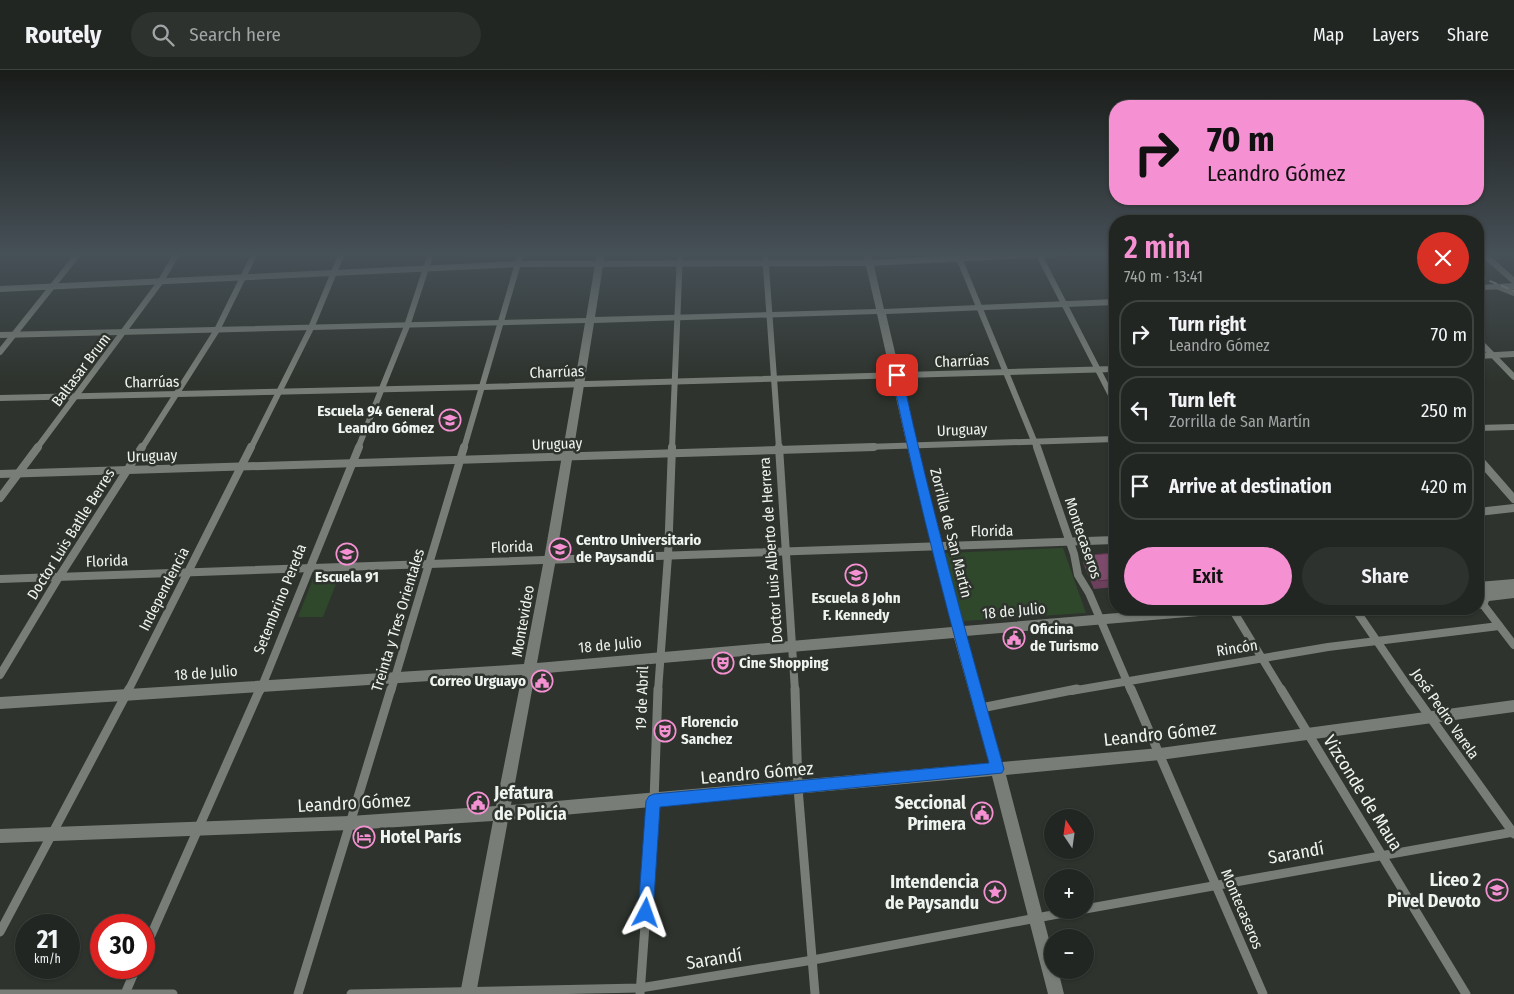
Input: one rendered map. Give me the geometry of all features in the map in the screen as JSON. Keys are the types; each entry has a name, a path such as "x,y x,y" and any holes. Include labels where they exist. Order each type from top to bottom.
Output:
{"street":[{"path":"0,352 45,296"},
{"name":"Baltasar Brum","path":"0,498 150,296"},
{"name":"Doctor Luis Batlle Berres","path":"0,675 59,576 217,330 234,296"},
{"name":"Independencia","path":"0,932 54,834 126,695 311,328 324,296"},
{"name":"Setembrino Pereda","path":"155,925 262,686 382,389 417,296"},
{"name":"Treinta y Tres Orientales","path":"298,994 430,563 509,296"},
{"name":"Montevideo","path":"469,993 531,669 595,296"},
{"name":"19 de Abril","path":"640,991 654,801 659,657 668,556 679,296"},
{"name":"Doctor Luis Alberto de Herrera","path":"768,296 793,647 798,788 815,994"},
{"name":"Zorrilla de San Martín","path":"878,296 912,446 959,632 981,708 1056,994"},
{"name":"Montecaseros","path":"975,296 1034,442 1074,554 1073,560 1160,754 1263,994"},
{"path":"1060,296 1109,392"},
{"path":"0,335 769,316 1109,302"},
{"path":"1484,346 1514,377"},
{"path":"1484,356 1514,354"},
{"name":"Charrúas","path":"0,398 483,387 1109,369"},
{"path":"1484,428 1514,426"},
{"name":"Uruguay","path":"0,474 1109,439"},
{"path":"1484,465 1514,499"},
{"path":"1484,511 1514,508"},
{"name":"Florida","path":"0,579 1109,540"},
{"path":"1484,586 1514,584"},
{"path":"1484,597 1514,593"},
{"path":"1484,606 1514,645"},
{"name":"18 de Julio","path":"0,703 531,669 1155,615"},
{"name":"Vizconde de Maua","path":"1236,615 1384,856 1466,994"},
{"name":"José Pedro Varela","path":"1359,615 1429,717 1513,833"},
{"name":"Rincón","path":"981,708 1126,680 1261,658 1377,640 1499,626"},
{"name":"Leandro Gómez","path":"0,836 350,823 654,801 1160,754 1514,706"},
{"name":"Sarandí","path":"1094,907 1216,884 1513,833"},
{"name":"Sarandí","path":"350,994 640,991 1044,916"},
{"path":"125,994 131,979"},
{"path":"0,994 173,994"}],"green space":[{"path":"1063,548 1086,613 963,621 945,553"},
{"path":"315,574 340,574 323,617 298,617"}],"building":[{"path":"1109,553 1109,580 1099,581 1088,555"}],"place":[{"name":"Escuela 94 General Leandro Gómez","path":"450,420"},
{"name":"Centro Universitario de Paysandú","path":"560,549"},
{"name":"Escuela 91","path":"347,554"},
{"name":"Escuela 8 John F. Kennedy","path":"856,575"},
{"name":"Oficina de Turismo","path":"1014,638"},
{"name":"Cine Shopping","path":"723,663"},
{"name":"Correo Urguayo","path":"542,681"},
{"name":"Florencio Sanchez","path":"665,731"},
{"name":"Jefatura de Policía","path":"478,803"},
{"name":"Seccional Primera","path":"982,813"},
{"name":"Hotel París","path":"364,837"},
{"name":"Liceo 2 Pivel Devoto","path":"1497,890"},
{"name":"Intendencia de Paysandu","path":"995,892"}],"route":[{"path":"646,913 654,801 997,769 959,632 912,446 897,375"}]}
